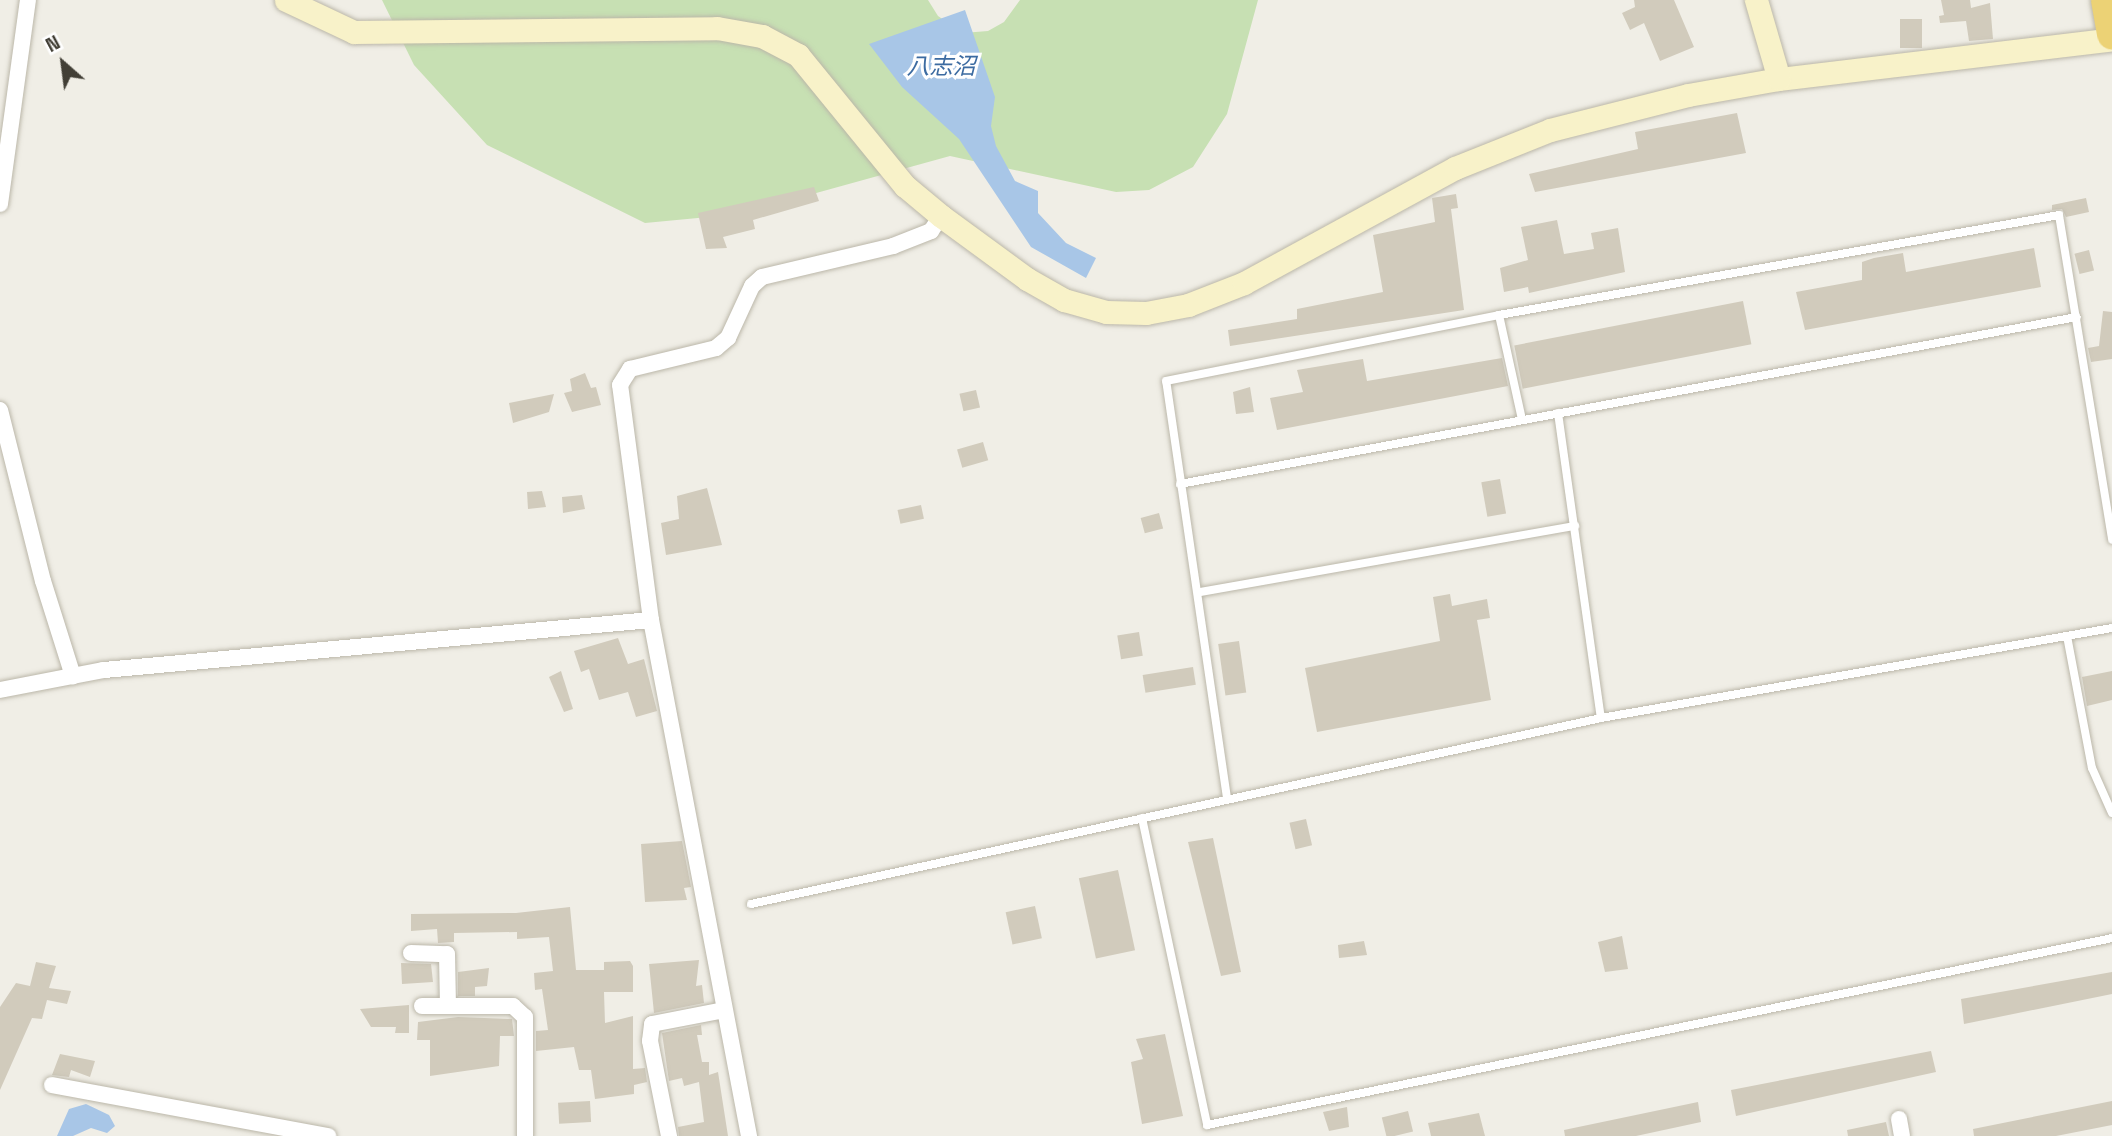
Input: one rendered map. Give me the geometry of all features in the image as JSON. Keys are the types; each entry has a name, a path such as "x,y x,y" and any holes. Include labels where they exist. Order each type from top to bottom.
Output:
{"highway":[{"path":"2106,0 2112,36"}],"street":[{"path":"0,204 28,0"},
{"path":"286,0 354,32 717,28 762,36 798,55 825,83 897,177 941,216 1027,279 1064,300 1106,312 1146,313 1188,305 1244,283 1455,168 1550,130 1688,95 1779,79 2112,36"},
{"path":"1756,0 1779,79"},
{"path":"749,1136 651,620 620,385 623,376 640,365 716,348 728,338 752,286 762,277 893,246 931,231 941,216"},
{"path":"0,410 43,581 73,676"},
{"path":"0,690 73,676 651,620"},
{"path":"411,953 447,954 448,1006"},
{"path":"422,1006 513,1006 525,1017 525,1136"},
{"path":"669,1136 650,1041 652,1024 724,1010"},
{"path":"52,1085 328,1136"},
{"path":"1899,1119 1902,1136"}],"lane":[{"path":"1227,798 1166,381 1499,315 2059,215 2112,540"},
{"path":"1499,315 1522,420"},
{"path":"1180,484 2077,317"},
{"path":"1558,412 1601,718"},
{"path":"1199,593 1575,526"},
{"path":"751,904 1601,718 2112,628"},
{"path":"2067,636 2092,768 2112,813"},
{"path":"1142,818 1207,1125 2112,938"}],"green space":[{"path":"382,0 928,0 938,16 963,33 988,31 1004,22 1020,0 1258,0 1227,114 1193,167 1149,190 1116,192 950,156 740,214 645,223 487,145 414,65"}],"water":[{"name":"八志沼","path":"965,10 995,97 991,126 996,146 1015,181 1038,191 1038,213 1066,243 1096,258 1086,278 1031,247 959,139 902,87 869,44"},
{"path":"86,1104 109,1115 115,1126 107,1133 91,1128 73,1136 57,1136 69,1109"}],"building":[{"path":"1634,0 1674,0 1694,47 1660,61 1644,23 1630,30 1622,13 1635,7"},
{"path":"1941,0 1970,0 1971,8 1990,3 1993,39 1969,41 1966,21 1940,23 1939,16 1944,15"},
{"path":"1900,19 1922,19 1922,48 1900,48"},
{"path":"1737,113 1746,153 1535,192 1529,174 1638,149 1635,132"},
{"path":"814,187 819,201 753,220 755,229 723,237 727,248 706,249 698,213"},
{"path":"1456,194 1458,208 1451,209 1464,310 1230,346 1228,330 1297,319 1297,309 1383,292 1373,235 1435,222 1432,198"},
{"path":"2086,198 2089,212 2066,217 2062,209 2052,210 2052,205"},
{"path":"1557,220 1564,254 1594,249 1591,233 1618,228 1625,272 1529,293 1528,287 1504,292 1500,268 1528,260 1521,227"},
{"path":"2034,248 2041,287 1805,330 1796,292 1862,280 1862,262 1903,253 1906,272"},
{"path":"2089,250 2094,270 2080,274 2074,254"},
{"path":"1743,301 1751,344 1523,389 1514,345"},
{"path":"2103,311 2112,312 2112,359 2091,362 2088,348 2099,346"},
{"path":"1502,358 1508,386 1277,430 1270,398 1303,392 1297,370 1363,359 1367,381"},
{"path":"585,373 591,388 596,387 601,405 572,412 564,393 572,391 570,379"},
{"path":"1250,387 1254,412 1236,414 1233,392"},
{"path":"976,390 980,408 963,411 959,394"},
{"path":"554,394 549,412 513,423 509,403"},
{"path":"983,442 988,460 962,468 957,449"},
{"path":"1500,479 1506,513 1487,517 1481,482"},
{"path":"707,488 722,545 666,555 661,523 679,519 677,496"},
{"path":"542,491 546,507 528,509 527,492"},
{"path":"582,495 585,509 563,513 562,497"},
{"path":"921,505 924,519 900,524 898,510"},
{"path":"1159,513 1163,528 1145,533 1141,518"},
{"path":"1450,594 1452,606 1487,599 1490,618 1477,620 1491,700 1317,732 1305,668 1440,641 1433,597"},
{"path":"1139,632 1143,656 1121,659 1117,635"},
{"path":"618,638 628,664 644,659 657,711 636,717 628,692 599,700 589,669 581,672 574,651"},
{"path":"1239,641 1246,692 1225,695 1218,644"},
{"path":"1193,667 1196,685 1145,693 1143,675"},
{"path":"561,671 573,709 564,712 549,677"},
{"path":"2112,671 2112,700 2087,706 2082,677"},
{"path":"1306,819 1312,845 1296,849 1289,823"},
{"path":"1213,838 1241,972 1221,976 1188,842"},
{"path":"682,841 691,887 684,888 687,900 645,902 641,844"},
{"path":"1118,870 1135,950 1096,959 1079,878"},
{"path":"1035,906 1042,938 1013,945 1006,912"},
{"path":"570,907 576,970 604,970 604,962 630,961 633,966 633,992 604,992 605,1023 633,1016 633,1069 645,1068 647,1082 634,1085 634,1094 595,1099 591,1070 579,1070 574,1047 536,1051 536,1031 548,1030 542,989 535,990 534,973 553,971 549,937 517,939 517,932 454,933 454,942 438,943 437,929 411,931 411,914 516,913"},
{"path":"1622,936 1628,969 1605,972 1598,942"},
{"path":"1364,941 1367,955 1339,958 1338,945"},
{"path":"699,960 696,986 702,985 704,1003 654,1013 649,964"},
{"path":"36,962 56,966 49,988 71,991 67,1004 47,1000 42,1019 32,1018 0,1090 0,1007 16,983 30,986"},
{"path":"401,963 431,964 433,982 402,984"},
{"path":"489,968 487,986 475,987 475,996 458,996 458,972"},
{"path":"2112,972 2112,994 1964,1024 1961,999"},
{"path":"409,1005 409,1033 395,1033 396,1027 371,1027 360,1009"},
{"path":"458,1017 512,1019 514,1036 500,1036 499,1066 430,1076 430,1040 417,1040 418,1022"},
{"path":"701,1025 702,1035 697,1035 702,1062 709,1062 709,1075 718,1072 728,1136 679,1136 678,1127 704,1122 699,1082 684,1086 682,1078 669,1081 662,1033"},
{"path":"1165,1034 1183,1116 1142,1124 1131,1062 1143,1059 1136,1039"},
{"path":"1931,1051 1936,1072 1736,1116 1731,1090"},
{"path":"60,1054 95,1061 90,1077 71,1070 69,1077 52,1075"},
{"path":"590,1101 591,1122 559,1124 558,1103"},
{"path":"2112,1101 2112,1125 2056,1136 1974,1136 1973,1129"},
{"path":"1698,1102 1701,1122 1636,1136 1565,1136 1564,1130"},
{"path":"1347,1107 1349,1127 1329,1131 1323,1112"},
{"path":"1408,1111 1413,1131 1386,1136 1382,1118"},
{"path":"1479,1113 1485,1136 1431,1136 1428,1123"},
{"path":"1886,1122 1889,1136 1848,1136 1847,1130"}]}
